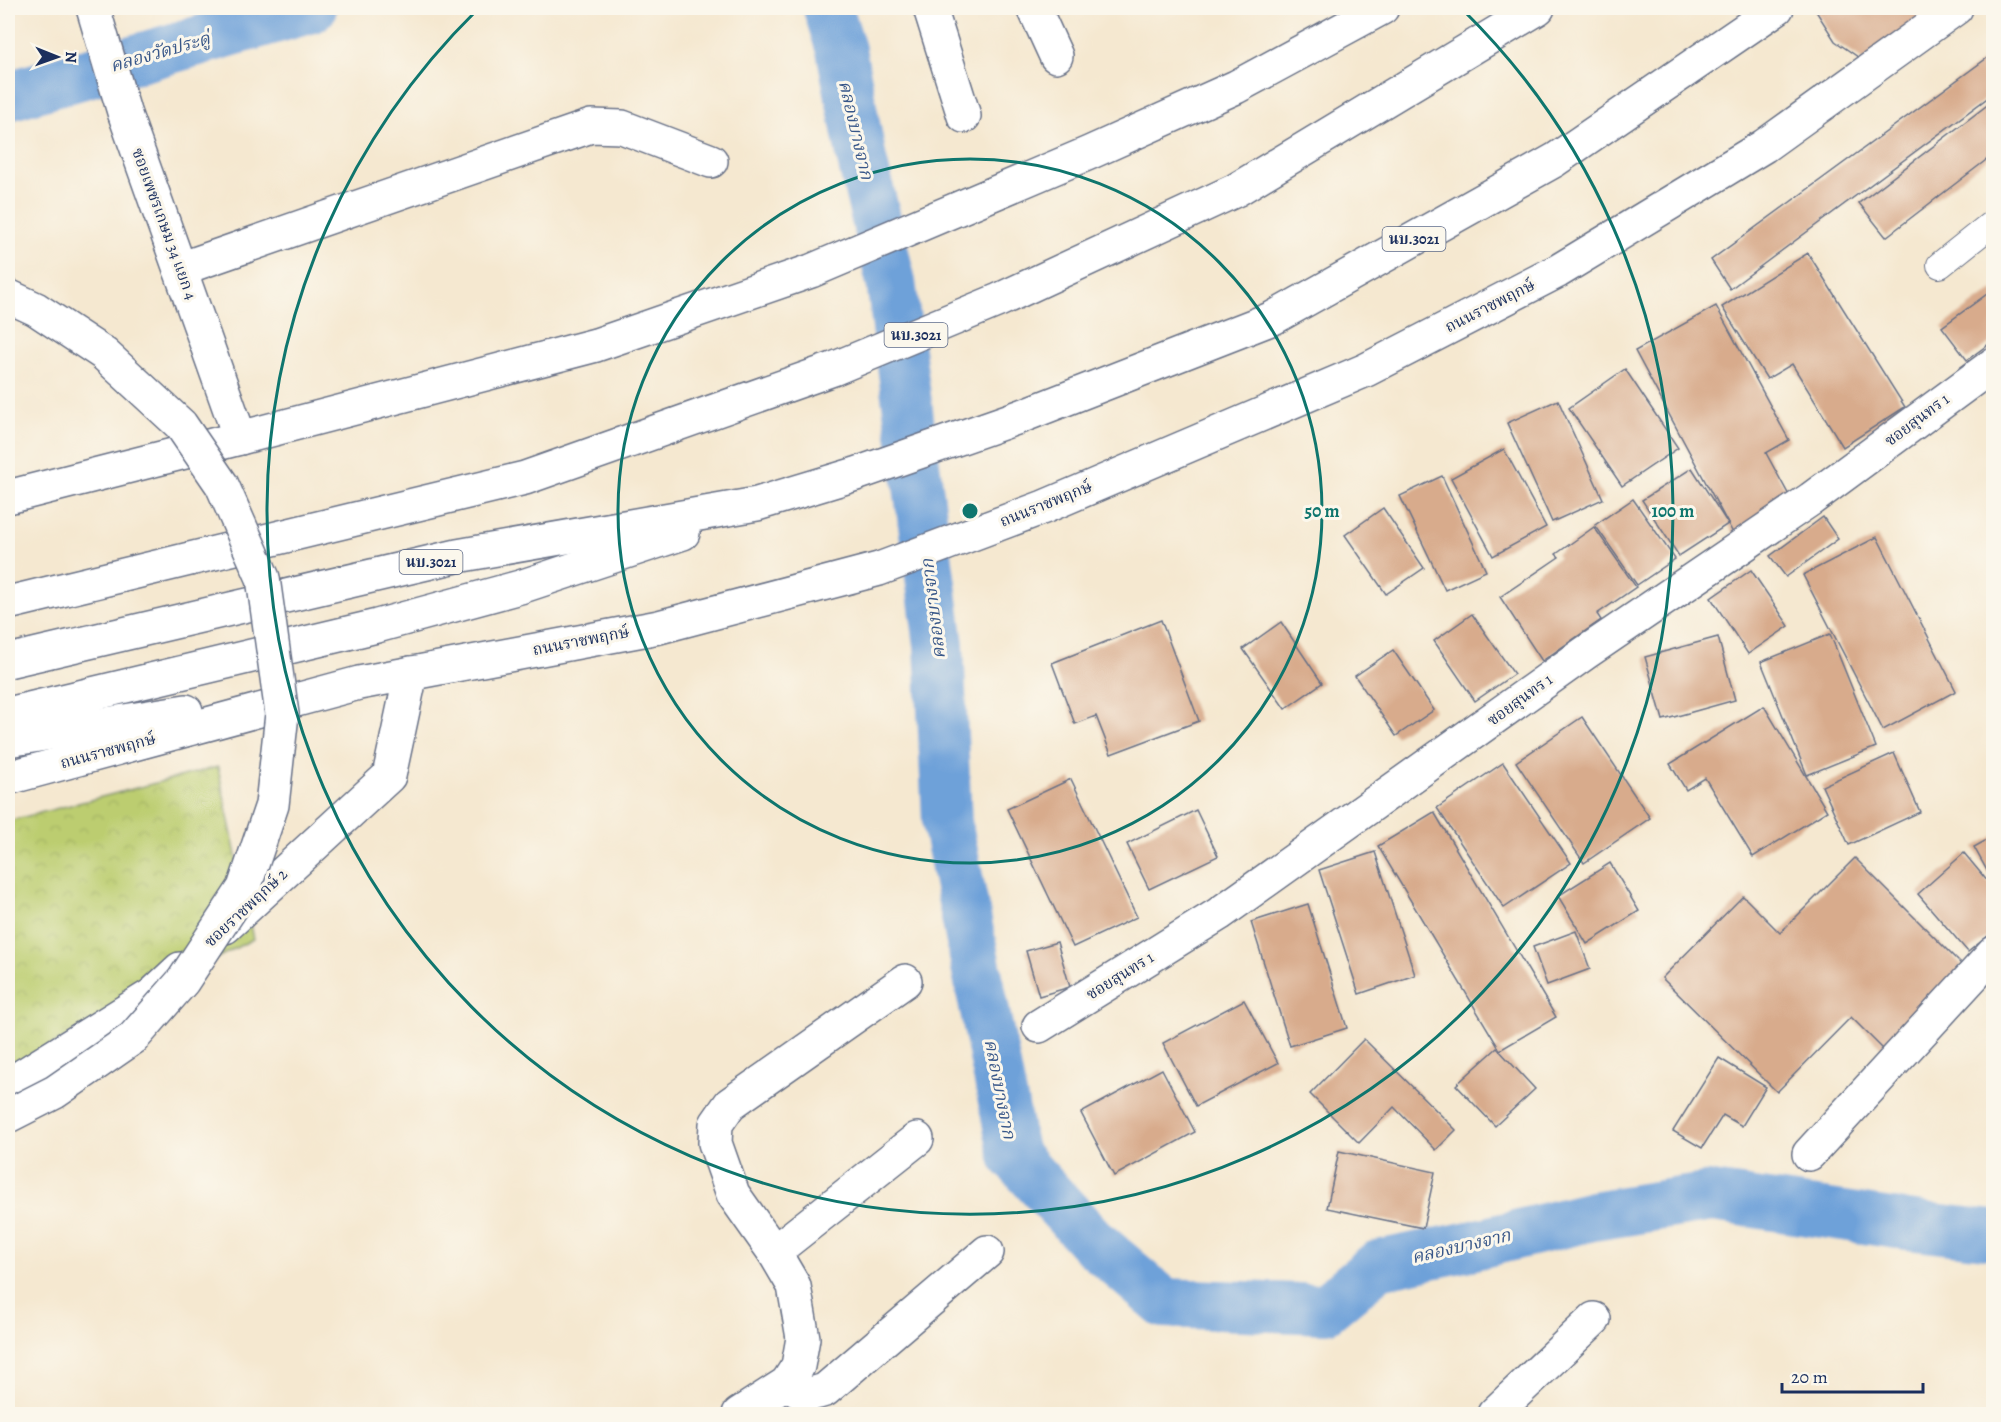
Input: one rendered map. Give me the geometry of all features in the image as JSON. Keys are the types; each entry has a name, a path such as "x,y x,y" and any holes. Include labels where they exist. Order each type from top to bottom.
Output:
{"main road":[{"path":"930,8 964,116"},
{"path":"1034,8 1056,56"},
{"path":"8,497 596,345 811,271 1089,153 1236,87 1382,8"},
{"name":"นบ.3021","path":"8,603 525,478 833,369 999,300 1236,190 1538,8"},
{"name":"นบ.3021","path":"8,661 457,556 758,504 856,474 1022,416 1273,318 1555,160 1777,8"},
{"name":"ถนนราชพฤกษ์","path":"8,778 359,683 659,627 879,569 1044,507 1366,370 1558,271 1764,146 1956,8"},
{"name":"ซอยเพชรเกษม 34 แยก 4","path":"96,19 124,112 240,438"},
{"path":"180,269 591,126 622,127 711,161"},
{"path":"8,296 36,309 104,354 181,425 222,484 263,578 282,714 272,805 244,888 183,981 133,1038 56,1092 8,1116"},
{"name":"ซอยสุนทร 1","path":"1039,1026 1219,914 1585,653 1811,499 1994,364"},
{"path":"8,714 377,626 520,587 673,537 758,504"},
{"name":"ซอยราชพฤกษ์ 2","path":"8,1085 152,994 389,776 411,674"},
{"path":"8,740 359,683"},
{"path":"1809,1154 1994,953"},
{"path":"739,1414 787,1383 798,1366 803,1338 794,1286 774,1252 733,1194 715,1143 716,1124 730,1104 905,981"},
{"path":"774,1252 917,1139"},
{"path":"787,1383 799,1393 812,1394 825,1390 987,1252"},
{"path":"1494,1414 1594,1319"}],"lane":[{"path":"1940,265 1994,222"}],"green space":[{"path":"218,767 253,939 8,1068 8,821"}],"building":[{"path":"1814,8 1958,8 1884,75 1835,41"},
{"path":"1994,53 1994,93 1730,289 1711,260"},
{"path":"1994,100 1994,154 1886,237 1859,203"},
{"path":"1808,253 1905,407 1843,447 1792,364 1767,379 1722,307"},
{"path":"1994,289 1994,340 1967,360 1942,327"},
{"path":"1716,306 1789,440 1766,453 1792,501 1733,533 1635,351"},
{"path":"1625,369 1678,448 1622,486 1569,408"},
{"path":"1558,400 1603,499 1552,522 1507,423"},
{"path":"1504,449 1546,527 1493,556 1451,478"},
{"path":"1692,468 1728,524 1679,556 1642,500"},
{"path":"1442,476 1486,571 1445,590 1400,496"},
{"path":"1633,499 1675,559 1637,585 1595,525"},
{"path":"1383,508 1424,568 1386,594 1345,535"},
{"path":"1823,517 1838,539 1786,577 1770,556"},
{"path":"1594,527 1636,587 1597,614 1601,620 1542,661 1500,597 1559,557 1556,554"},
{"path":"1877,537 1956,691 1883,730 1803,575"},
{"path":"1751,570 1789,626 1748,654 1711,598"},
{"path":"1472,614 1514,674 1475,701 1434,641"},
{"path":"1161,620 1199,721 1111,754 1096,716 1075,724 1052,663"},
{"path":"1281,622 1322,683 1285,709 1243,649"},
{"path":"1830,634 1876,747 1807,775 1761,662"},
{"path":"1718,637 1735,700 1663,720 1645,657"},
{"path":"1393,650 1434,710 1396,736 1355,676"},
{"path":"1764,706 1827,811 1753,857 1705,778 1686,790 1670,764"},
{"path":"1582,717 1650,818 1584,863 1516,762"},
{"path":"1894,753 1920,812 1849,845 1822,786"},
{"path":"1503,763 1571,863 1504,908 1437,808"},
{"path":"1071,779 1137,917 1073,947 1007,809"},
{"path":"1196,810 1218,856 1149,889 1127,844"},
{"path":"1434,812 1556,1017 1500,1050 1378,846"},
{"path":"1994,836 1994,883 1974,847"},
{"path":"1375,852 1415,975 1359,994 1319,870"},
{"path":"1964,853 1994,889 1994,931 1968,952 1918,894"},
{"path":"1855,858 1969,972 1889,1055 1851,1017 1777,1092 1662,978 1743,896 1780,933"},
{"path":"1610,863 1639,911 1587,944 1558,896"},
{"path":"1308,904 1347,1028 1290,1046 1251,922"},
{"path":"1576,931 1590,969 1547,985 1533,947"},
{"path":"1057,942 1070,987 1039,996 1026,951"},
{"path":"1244,1000 1278,1063 1196,1106 1163,1043"},
{"path":"1364,1039 1456,1130 1436,1150 1394,1107 1359,1143 1310,1094"},
{"path":"1497,1048 1535,1089 1495,1126 1456,1085"},
{"path":"1719,1058 1766,1087 1742,1126 1723,1115 1702,1148 1673,1131"},
{"path":"1162,1069 1195,1132 1114,1176 1081,1113"},
{"path":"1339,1151 1435,1172 1423,1228 1327,1208"}],"waterway":[{"name":"คลองวัดประดู่","path":"8,96 312,8"},
{"name":"คลองบางจาก","path":"828,8 841,50 862,160 891,282 939,645 947,822 1014,1156 1092,1241 1164,1303 1325,1309 1378,1265 1470,1246 1593,1216 1712,1197 1898,1224 1994,1235"}]}
